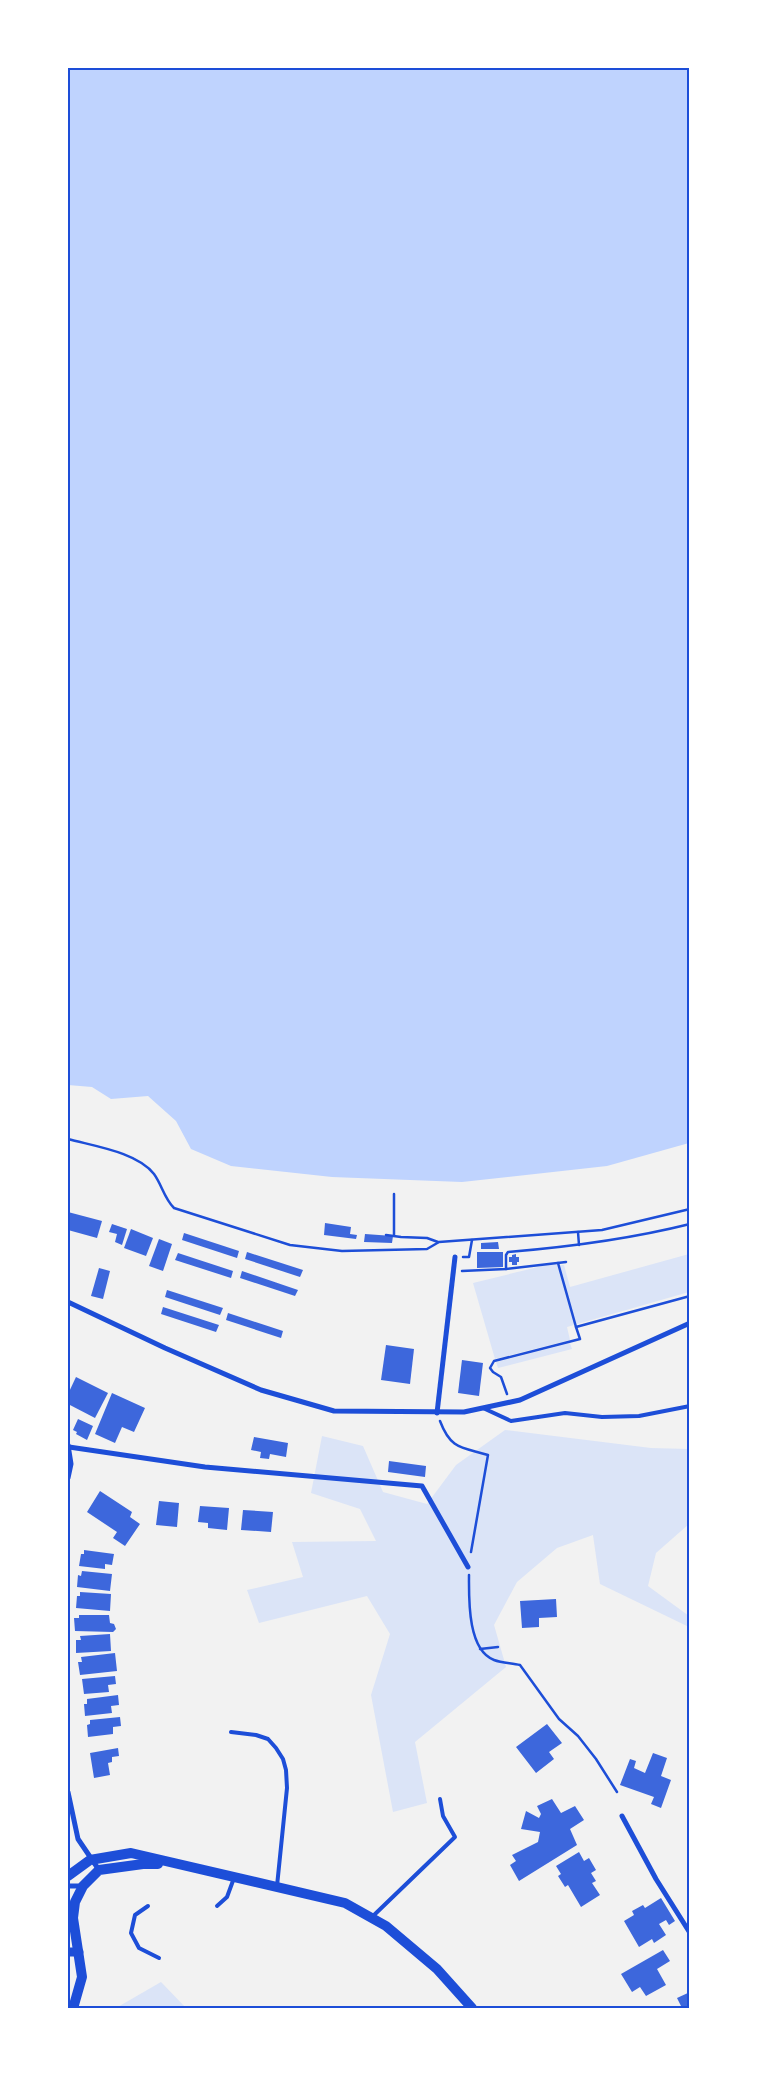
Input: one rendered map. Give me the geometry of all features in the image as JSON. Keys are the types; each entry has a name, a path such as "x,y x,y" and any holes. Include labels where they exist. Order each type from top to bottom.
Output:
{"main road":[{"path":"68,1876 90,1860 131,1853 345,1903 386,1926 437,1969 472,2008"},
{"path":"75,2007 82,1977 79,1952 70,1918 83,1886 98,1870 143,1864 177,1865"},
{"path":"68,1995 75,2007"}],"street":[{"path":"437,1413 455,1257"},
{"path":"68,1302 165,1348 261,1390 334,1411 464,1412 520,1400 690,1323"},
{"path":"68,1478 71,1464 68,1446 205,1467 422,1486 468,1567"},
{"path":"68,1792 78,1839 98,1870"},
{"path":"622,1816 656,1879 690,1933"},
{"path":"68,1886 83,1886"},
{"path":"68,1952 79,1952"}],"lane":[{"path":"483,1408 511,1421 565,1413 602,1417 639,1416 690,1406"},
{"path":"231,1732 256,1735 268,1739 283,1759 287,1788 277,1888"},
{"path":"371,1918 455,1837 443,1816 440,1799"},
{"path":"217,1906 227,1897 234,1878"},
{"path":"148,1906 136,1915 131,1933 139,1948 159,1958"}],"path":[{"path":"68,1139 133,1157 153,1172 160,1183 167,1201 174,1208 290,1246 342,1251 399,1251 427,1249 439,1242"},
{"path":"394,1194 394,1236"},
{"path":"386,1235 427,1238 439,1242 578,1232 642,1222 690,1209"},
{"path":"506,1269 506,1255 508,1252 579,1245 645,1235 690,1224"},
{"path":"578,1232 579,1245"},
{"path":"455,1257 469,1257 472,1240"},
{"path":"453,1272 506,1269 566,1262"},
{"path":"506,1388 501,1377 490,1368 494,1361 580,1339 558,1263"},
{"path":"576,1327 690,1296"},
{"path":"437,1413 445,1435 453,1444 488,1455 470,1557"},
{"path":"469,1575 468,1611 480,1649 492,1660 520,1665 559,1719 578,1736 596,1759 617,1792"},
{"path":"480,1649 498,1647"}],"shaded area":[{"path":"689,1254 689,1292 567,1327 570,1340 495,1359 473,1283 546,1265 564,1265 570,1287"},
{"path":"570,1343 572,1349 498,1368 496,1362"},
{"path":"505,1430 651,1448 689,1449 689,1524 656,1553 648,1586 689,1616 689,1627 600,1584 593,1535 557,1548 517,1582 494,1625 506,1667 415,1742 427,1803 393,1812 371,1695 390,1634 367,1596 259,1623 247,1590 303,1577 292,1542 376,1541 360,1509 311,1493 322,1436 363,1446 383,1492 427,1504 456,1465"},
{"path":"161,1982 186,2008 116,2008"}],"water":[{"path":"68,68 689,68 689,1143 607,1166 462,1182 332,1177 231,1166 191,1149 176,1121 148,1096 111,1099 92,1087 68,1085"}],"building":[{"path":"68,1212 102,1221 97,1238 68,1230"},
{"path":"325,1223 351,1227 350,1234 357,1235 356,1239 324,1235"},
{"path":"112,1224 127,1229 122,1245 115,1242 117,1234 109,1232"},
{"path":"131,1229 153,1238 146,1256 124,1248"},
{"path":"184,1233 239,1251 237,1258 182,1240"},
{"path":"365,1234 393,1236 392,1243 364,1242"},
{"path":"159,1239 172,1244 163,1271 149,1266"},
{"path":"498,1242 499,1249 481,1249 481,1243"},
{"path":"247,1252 303,1270 300,1277 245,1259"},
{"path":"477,1252 503,1252 503,1267 477,1268"},
{"path":"178,1253 233,1271 231,1278 175,1260"},
{"path":"516,1254 516,1257 519,1257 519,1262 517,1262 517,1265 512,1265 512,1262 509,1262 509,1257"},
{"path":"99,1268 110,1271 103,1299 91,1296"},
{"path":"242,1271 298,1290 295,1296 240,1278"},
{"path":"167,1290 223,1308 220,1315 165,1297"},
{"path":"163,1307 219,1325 216,1332 161,1314"},
{"path":"228,1313 283,1331 281,1338 226,1320"},
{"path":"386,1345 414,1349 410,1384 381,1380"},
{"path":"462,1360 483,1363 479,1396 458,1393"},
{"path":"76,1377 108,1393 95,1418 68,1404 68,1394"},
{"path":"112,1393 145,1408 134,1432 122,1427 115,1443 95,1434"},
{"path":"78,1419 93,1426 87,1440 76,1434 77,1432 73,1430"},
{"path":"254,1437 288,1443 286,1457 270,1454 269,1459 260,1458 261,1452 251,1450"},
{"path":"389,1461 426,1466 425,1477 388,1472"},
{"path":"100,1491 132,1512 130,1517 140,1524 125,1546 113,1538 117,1532 87,1512"},
{"path":"159,1501 179,1503 177,1527 156,1525"},
{"path":"200,1506 229,1508 227,1530 208,1528 208,1523 198,1522"},
{"path":"243,1510 273,1512 271,1532 241,1530"},
{"path":"84,1550 114,1554 112,1565 105,1564 105,1569 79,1566 81,1554 84,1554"},
{"path":"82,1571 112,1574 110,1591 77,1587 78,1575 81,1576"},
{"path":"80,1592 111,1594 110,1611 76,1608 77,1596 80,1596"},
{"path":"556,1599 557,1617 539,1618 539,1627 522,1628 520,1601"},
{"path":"79,1615 109,1615 110,1623 114,1624 116,1629 113,1632 75,1631 74,1618 79,1618"},
{"path":"110,1634 111,1651 76,1653 76,1640 81,1640 80,1636"},
{"path":"115,1653 117,1671 80,1675 78,1662 82,1662 81,1657"},
{"path":"115,1676 116,1684 108,1685 109,1692 84,1694 82,1679"},
{"path":"118,1695 119,1705 111,1706 112,1713 85,1716 84,1704 87,1704 87,1699"},
{"path":"120,1717 121,1726 113,1727 113,1734 88,1737 87,1725 90,1724 90,1720"},
{"path":"547,1724 562,1743 549,1752 554,1759 536,1773 516,1747"},
{"path":"118,1748 119,1756 112,1757 112,1762 108,1763 110,1775 94,1778 90,1753"},
{"path":"653,1753 667,1758 661,1776 671,1780 661,1808 651,1804 654,1797 620,1785 630,1759 636,1761 634,1768 645,1773"},
{"path":"552,1799 561,1813 575,1806 584,1820 570,1829 577,1845 519,1881 510,1865 516,1861 512,1855 538,1842 540,1832 521,1829 526,1811 539,1818 541,1814 537,1806"},
{"path":"579,1852 584,1861 589,1858 596,1870 591,1873 596,1881 592,1883 600,1895 581,1907 568,1885 565,1887 558,1876 561,1874 556,1866"},
{"path":"661,1898 675,1921 669,1925 666,1920 659,1924 666,1935 654,1943 652,1939 639,1947 624,1921 634,1915 632,1911 643,1905 645,1908"},
{"path":"663,1950 670,1961 657,1969 666,1985 646,1996 640,1987 632,1992 621,1974"},
{"path":"690,1992 690,2008 682,2008 677,1998"}]}
